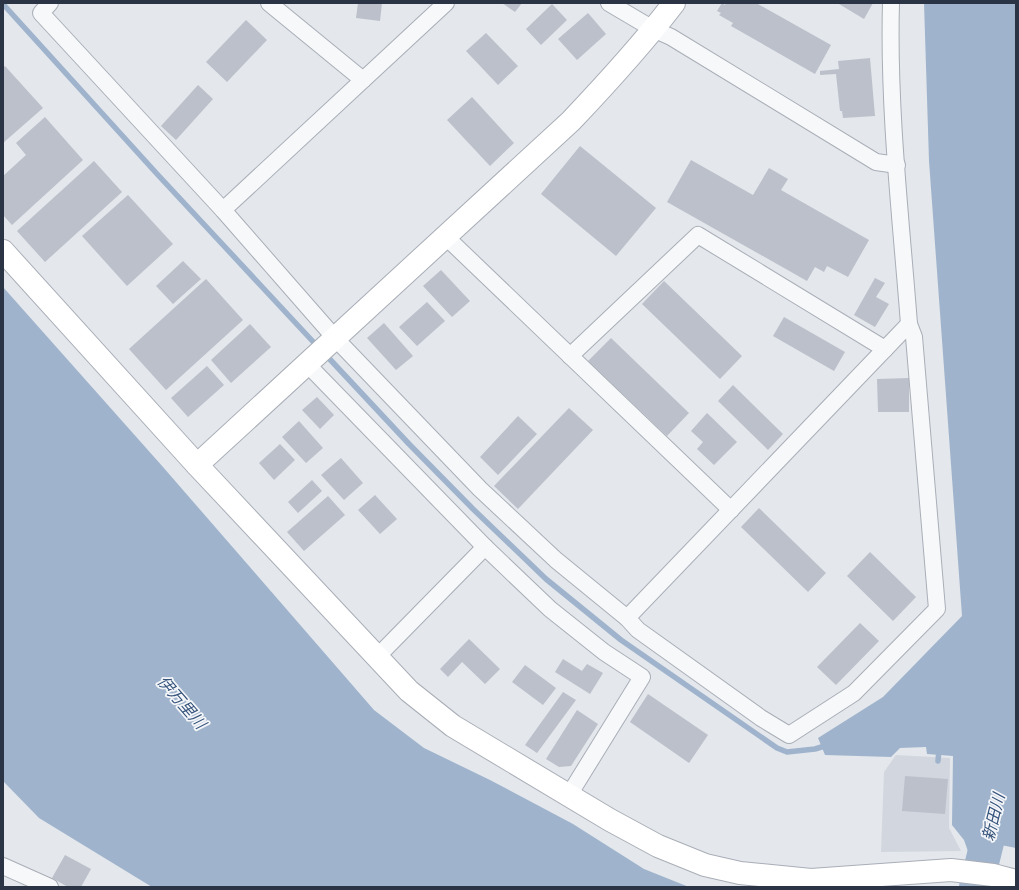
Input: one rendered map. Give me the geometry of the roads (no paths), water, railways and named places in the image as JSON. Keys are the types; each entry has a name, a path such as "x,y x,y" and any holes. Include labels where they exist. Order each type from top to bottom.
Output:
{"street":[{"path":"50,3 41,13 222,210 334,338 480,489 556,560 627,618 638,630 761,718 789,735 854,693 937,608 914,337 909,324 897,165 890,48 892,3"},
{"path":"269,3 363,80"},
{"path":"222,210 446,3"},
{"path":"609,3 653,29 671,37 876,162 897,165"},
{"path":"197,465 570,120 612,77 674,3"},
{"path":"570,356 698,235 885,349"},
{"path":"445,236 731,510"},
{"path":"3,251 197,465 409,692 453,726 610,820 658,846 705,865 740,873 811,880 951,870 993,875 1016,880"},
{"path":"627,618 909,324"},
{"path":"307,364 485,547 550,609 604,652 642,677 569,796"},
{"path":"377,657 485,547"},
{"path":"3,866 50,887"}],"water":[{"path":"924,3 1016,3 1016,848 1001,845 1000,855 969,854 964,840 952,825 953,756 927,754 926,747 900,748 891,757 825,755 818,738 883,697 962,616 929,161"},
{"name":"伊万里川","path":"3,287 163,467 374,710 424,748 490,780 573,824 644,869 689,887 152,887 39,818 3,781"}],"waterway":[{"path":"3,4 158,175 318,347"},
{"path":"324,353 409,444 473,509 546,579 621,640 777,748 787,752 815,749 828,745"},
{"name":"新田川","path":"976,887 1016,725"},
{"path":"938,761 939,749"}]}
